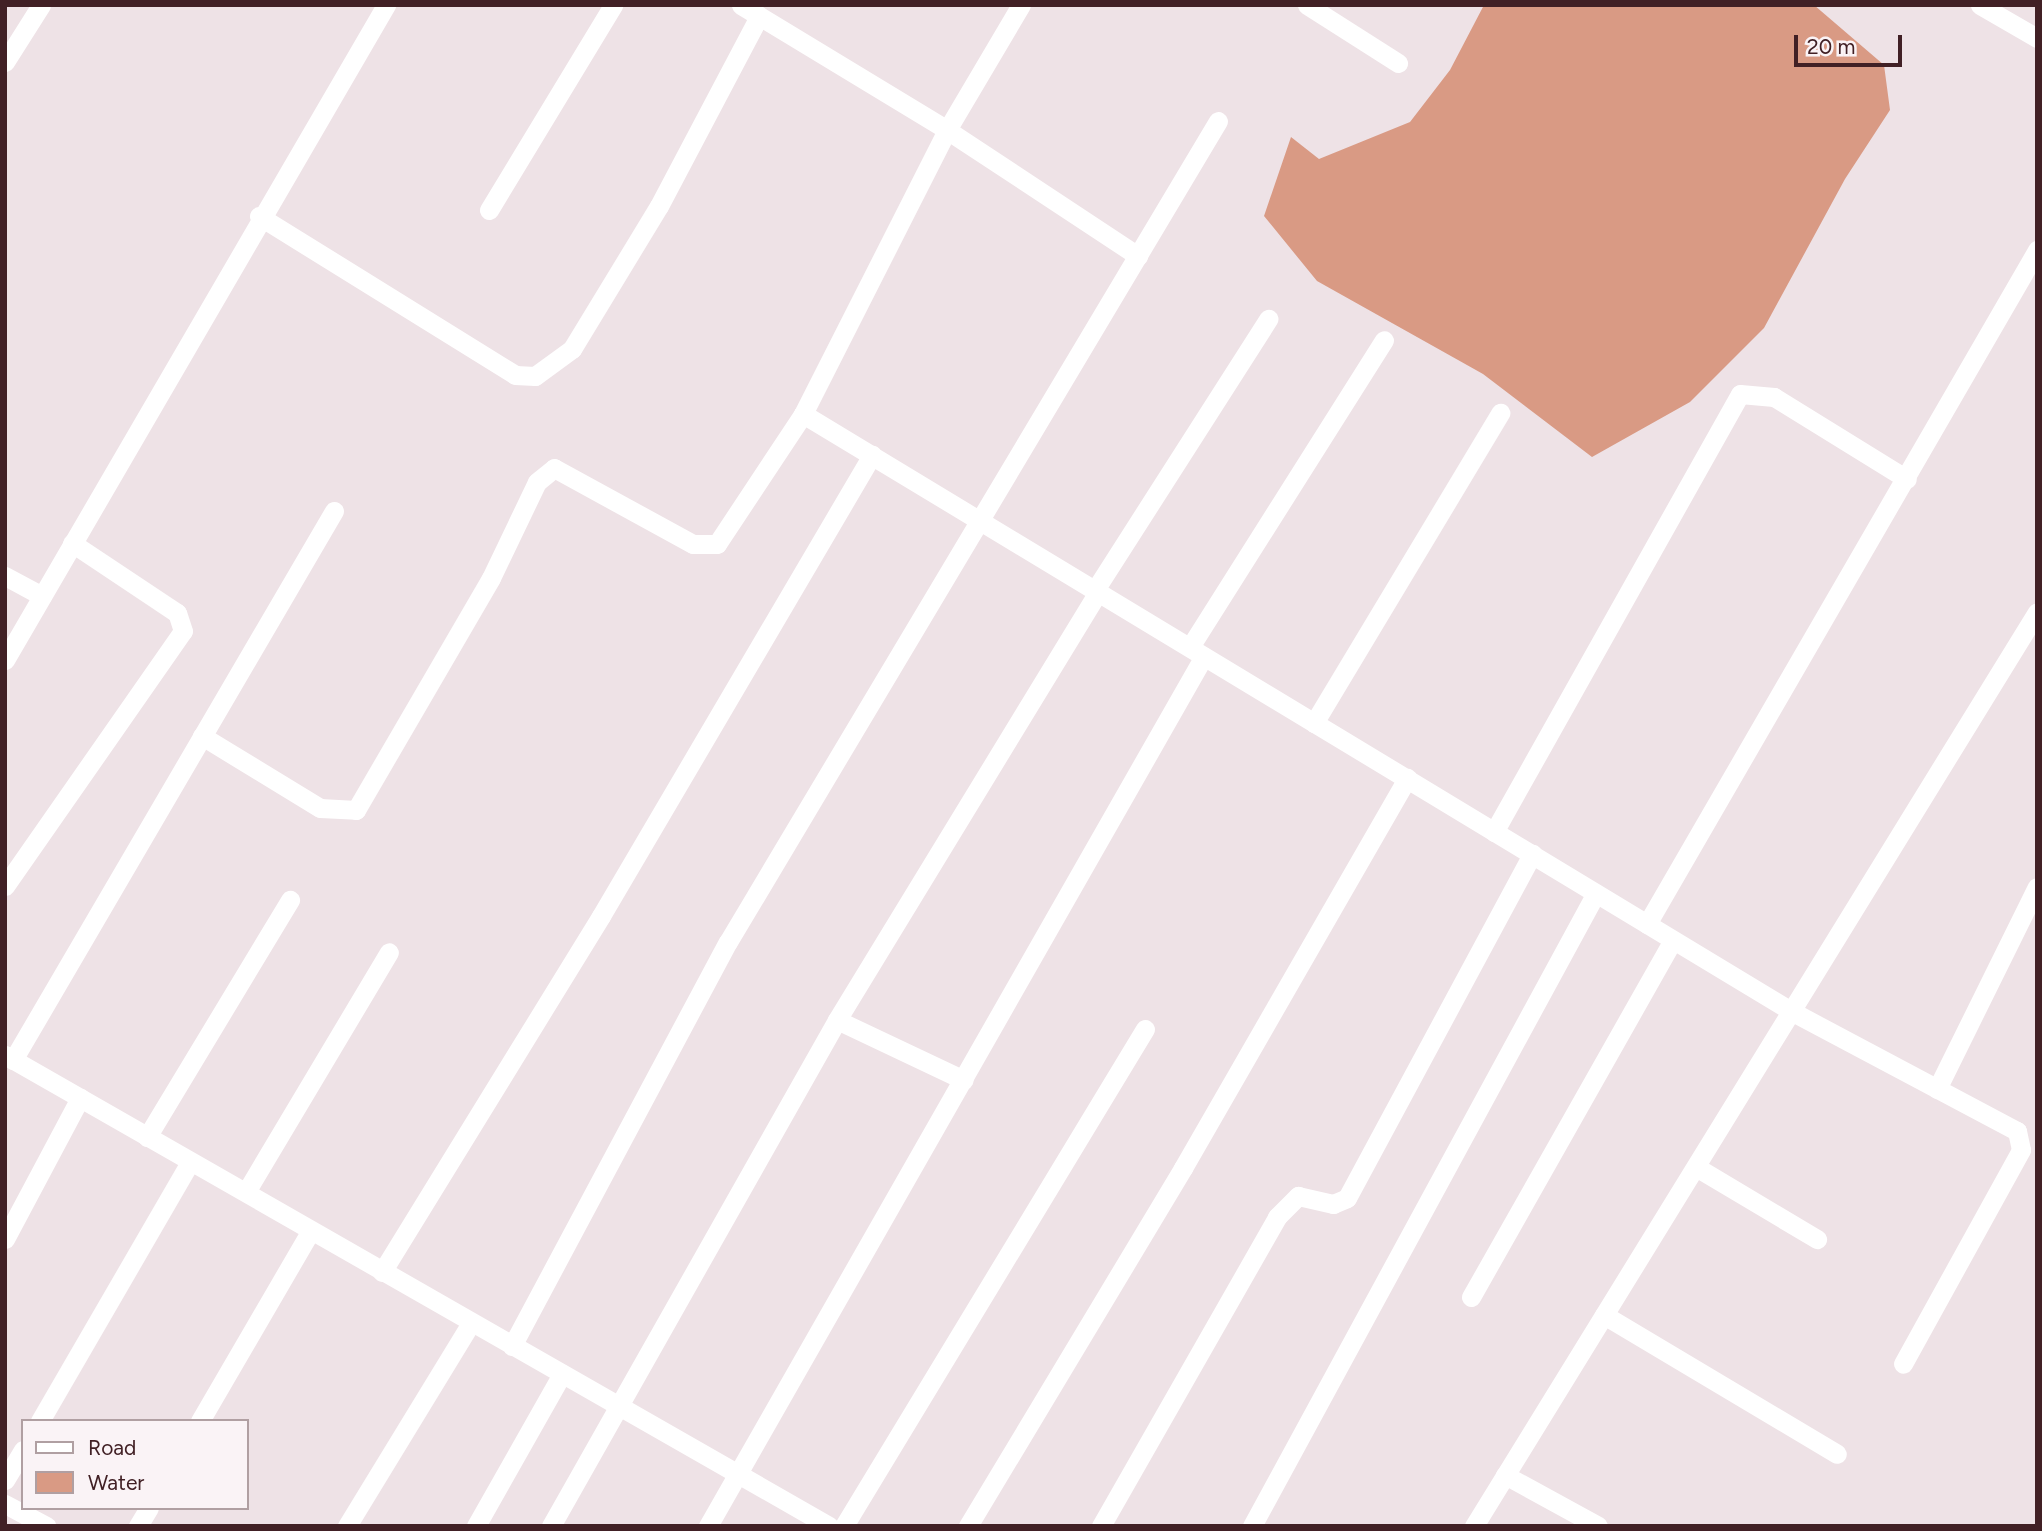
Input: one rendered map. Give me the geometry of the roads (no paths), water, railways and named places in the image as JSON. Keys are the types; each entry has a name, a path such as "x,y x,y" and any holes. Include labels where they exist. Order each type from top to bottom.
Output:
{"street":[{"path":"5,62 41,5"},
{"path":"5,660 259,215 386,5"},
{"path":"489,209 613,5"},
{"path":"741,5 947,130 1138,256"},
{"path":"202,736 320,808 356,810 545,472 564,470 706,547 727,534 803,414 947,130 1021,5"},
{"path":"1307,5 1398,63"},
{"path":"1980,5 2037,38"},
{"path":"259,215 515,375 535,376 572,349 659,206 759,16"},
{"path":"512,1346 728,942 1218,121"},
{"path":"1647,924 2037,250"},
{"path":"551,1526 621,1407 837,1020 1097,591 1268,319"},
{"path":"708,1526 964,1080 1197,652 1384,340"},
{"path":"1494,832 1740,394 1774,397 1906,479"},
{"path":"1314,723 1500,412"},
{"path":"803,414 1791,1011 2017,1131 2022,1143 1903,1364"},
{"path":"382,1272 601,916 872,455"},
{"path":"334,511 9,1057 246,1192 310,1232 829,1526"},
{"path":"5,886 183,631 177,613 72,543"},
{"path":"5,576 42,596"},
{"path":"1474,1526 2037,612"},
{"path":"968,1526 1183,1168 1407,779"},
{"path":"1101,1526 1277,1217 1298,1196 1333,1204 1347,1198 1532,854"},
{"path":"1937,1089 2037,887"},
{"path":"1252,1526 1596,892"},
{"path":"147,1137 290,900"},
{"path":"1471,1297 1673,940"},
{"path":"246,1192 389,952"},
{"path":"837,1020 964,1080"},
{"path":"844,1526 1145,1029"},
{"path":"5,1239 80,1098"},
{"path":"41,1419 190,1162"},
{"path":"1696,1167 1817,1239"},
{"path":"201,1419 310,1232"},
{"path":"1604,1315 1837,1454"},
{"path":"347,1526 471,1323"},
{"path":"476,1526 562,1374"},
{"path":"5,1480 21,1453"},
{"path":"1505,1475 1598,1526"},
{"path":"5,1504 46,1526"},
{"path":"138,1526 148,1510"}],"water":[{"path":"1484,5 1814,5 1884,65 1890,110 1845,179 1764,328 1690,402 1592,457 1483,374 1317,281 1264,216 1291,137 1319,159 1410,122 1450,70"}]}
